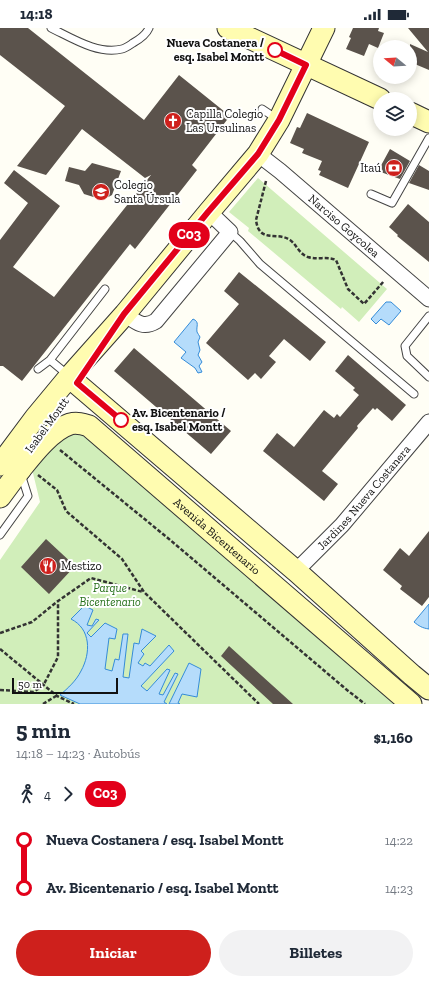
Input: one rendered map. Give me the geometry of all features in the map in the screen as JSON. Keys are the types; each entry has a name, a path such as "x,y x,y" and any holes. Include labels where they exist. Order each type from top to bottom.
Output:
{"main road":[{"path":"228,28 373,96"},
{"name":"Isabel Montt","path":"0,497 29,473 22,461 26,452 73,380 124,314 258,154 271,115 306,65 324,28"},
{"path":"417,116 429,122"},
{"name":"Isabel Montt","path":"0,465 35,418 73,380"},
{"name":"Avenida Bicentenario","path":"73,380 296,571 429,689"},
{"name":"Avenida Bicentenario","path":"29,473 52,436 71,424 78,423 89,426 411,704"}],"street":[{"name":"Narciso Goycolea","path":"258,154 280,171 429,299"},
{"path":"124,314 142,325 150,325 156,321 230,232 208,212"},
{"name":"Jardines Nueva Costanera","path":"296,571 342,525 429,422"}],"lane":[{"path":"51,28 79,42 98,48 112,50 124,48 135,42 146,33 149,28"},
{"path":"371,194 392,203 429,138"},
{"path":"230,232 260,264 414,394"},
{"path":"38,369 50,360 105,289"},
{"path":"429,316 405,346 406,356 429,377"},
{"path":"50,360 73,380"},
{"path":"0,536 28,496 29,473"}],"path":[{"path":"266,181 256,220 260,232 267,236 283,237 291,241 301,254 308,257 329,257 336,260 348,289 364,304 384,281"},
{"path":"54,445 169,539 346,690 365,704"},
{"path":"29,473 57,490 66,511 122,559 144,592 259,704"},
{"path":"0,633 32,622 58,601 91,578 144,592"},
{"path":"0,690 33,692 43,686 58,657 58,601"},
{"path":"0,649 43,686 57,696 74,704"},
{"path":"43,704 57,696"}],"green space":[{"path":"258,178 387,289 359,322 342,307 341,309 248,231 249,228 229,212"},
{"name":"Parque Bicentenario","path":"69,432 85,434 406,704 0,704 0,560 40,502 32,469 56,439"}],"water":[{"path":"386,302 391,302 401,311 389,325 381,319 376,324 371,319"},
{"path":"193,319 197,323 197,332 200,337 198,342 200,350 198,355 202,362 199,366 202,372 198,373 195,368 181,358 186,352 174,342"},
{"path":"86,604 87,607 93,610 87,625 92,626 96,619 99,620 87,633 91,637 105,623 117,629 115,639 109,638 105,669 112,671 115,659 119,660 123,634 128,634 123,677 129,678 134,643 139,644 142,629 156,636 141,651 144,654 138,663 143,666 145,663 150,666 169,645 174,651 141,686 147,691 167,669 170,670 159,694 163,695 175,673 178,674 164,702 167,704 80,704 60,695 77,678 86,657 88,649 86,635 78,623 71,619"},
{"path":"429,604 429,629 421,627 414,622"},
{"path":"189,663 201,669 197,697 182,694 178,703 180,704 169,704"}],"building":[{"path":"0,28 28,28 144,120 179,75 230,116 192,165 197,170 135,249 130,244 22,381 3,366 0,366 0,240 28,203 4,183 14,170 60,206 13,267 54,297 151,175 145,178 82,129 46,175 17,166 65,106 0,55"},
{"path":"353,28 379,28 378,31 384,33 381,40 373,40 373,46 369,44 364,56 346,49 351,38 349,37"},
{"path":"408,28 429,28 429,70 417,65 417,47 428,52"},
{"path":"307,113 369,142 348,188 319,175 321,171 318,170 322,161 302,153 304,149 290,143 297,127 300,128"},
{"name":"Itaú","path":"390,149 410,161 400,179 378,171"},
{"path":"92,163 121,171 112,195 103,200 84,194 79,185 65,181 69,167 85,171"},
{"path":"419,165 429,171 429,190 409,183"},
{"path":"408,204 429,222 429,262 397,236 398,235 389,227"},
{"path":"239,272 326,342 310,361 284,339 269,356 276,362 261,379 255,373 248,380 206,343 239,304 224,291"},
{"path":"134,348 231,431 211,454 114,371"},
{"path":"348,355 406,405 392,421 377,408 375,410 373,408 357,426 358,428 322,471 338,484 324,501 263,451 277,433 294,447 324,410 334,418 337,414 340,417 359,395 353,390 355,388 335,371"},
{"path":"429,531 429,597 422,606 400,589 402,586 383,570 400,548 409,556"},
{"name":"Mestizo","path":"46,539 75,566 49,594 21,567"},
{"path":"229,646 293,704 273,704 221,656"}],"bus line":[{"name":"C03","path":"121,420 77,383 124,314 258,154 267,141 306,65 275,50"}],"place":[{"name":"Nueva Costanera / esq. Isabel Montt","path":"275,50"},
{"name":"Capilla Colegio Las Ursulinas","path":"173,121"},
{"name":"Itaú","path":"394,168"},
{"name":"Colegio Santa Úrsula","path":"101,192"},
{"name":"Av. Bicentenario / esq. Isabel Montt","path":"121,420"},
{"name":"Mestizo","path":"48,566"}]}
